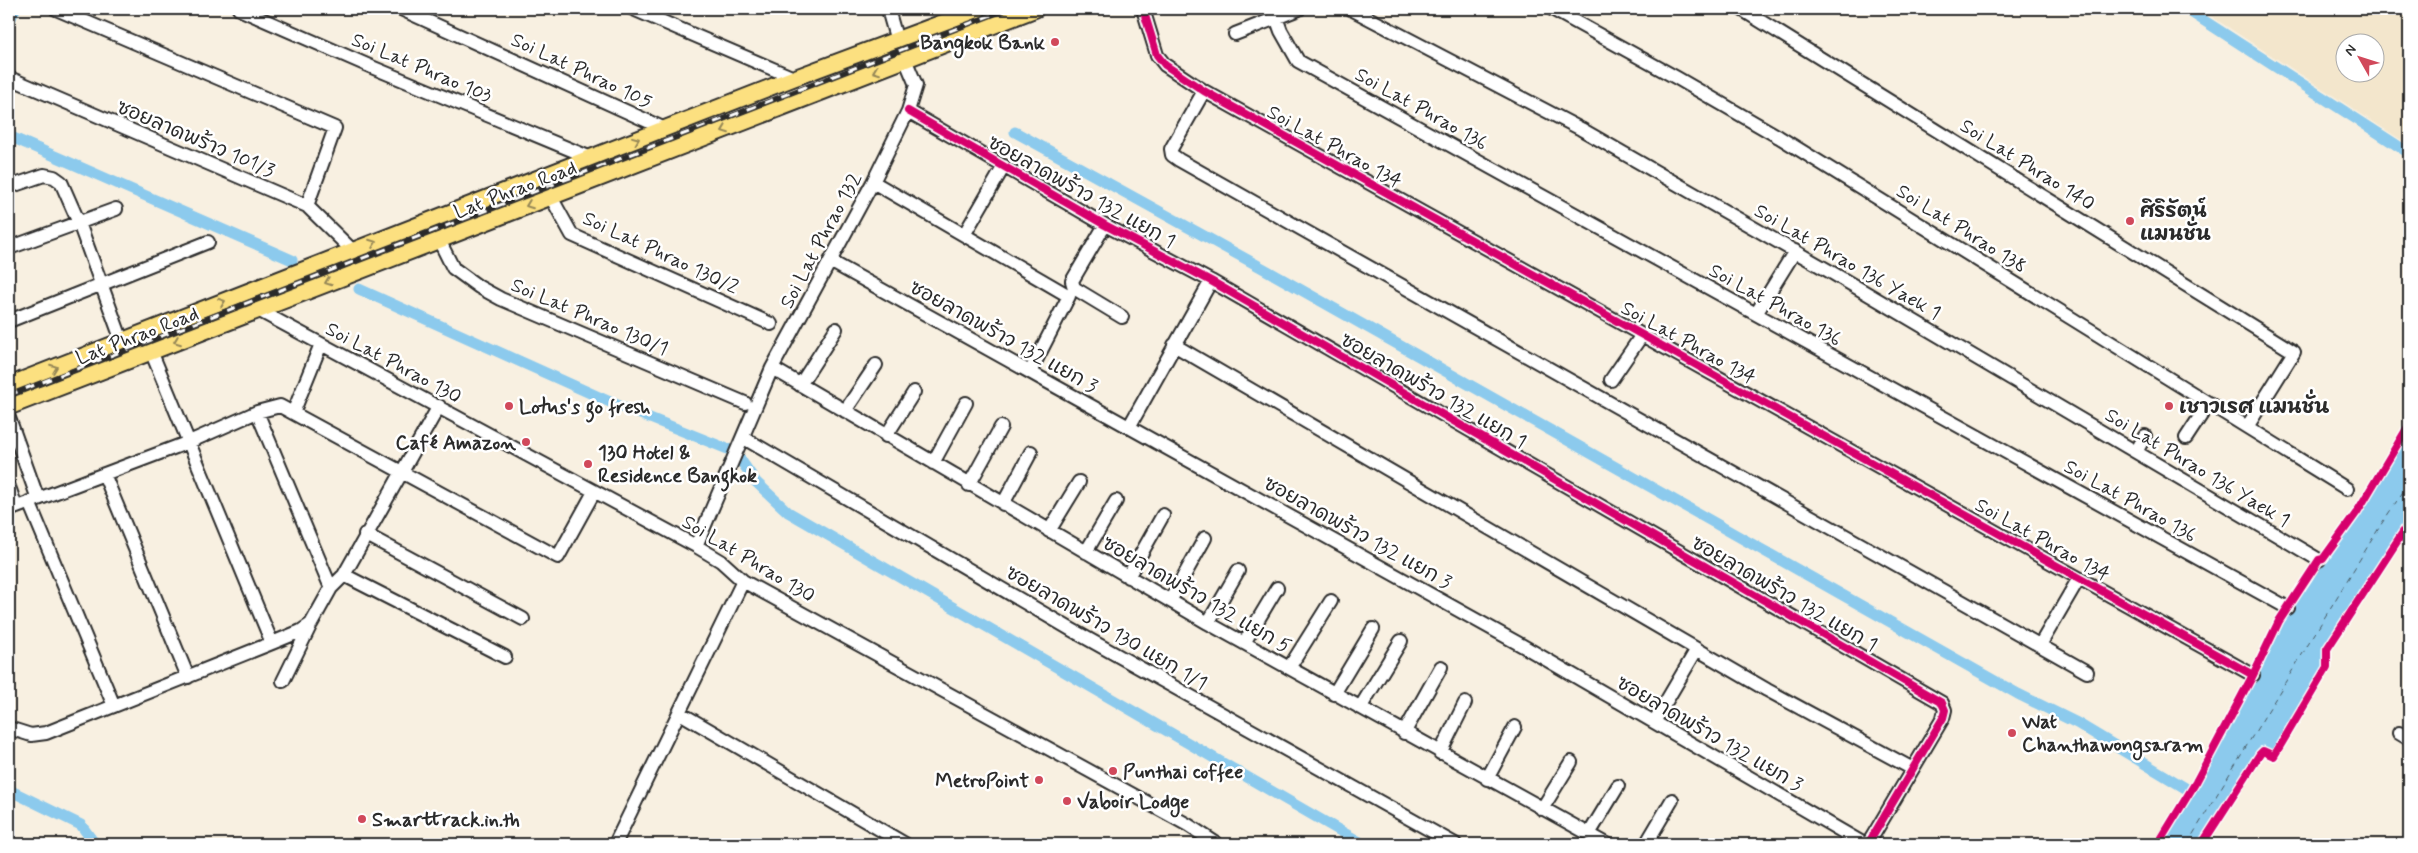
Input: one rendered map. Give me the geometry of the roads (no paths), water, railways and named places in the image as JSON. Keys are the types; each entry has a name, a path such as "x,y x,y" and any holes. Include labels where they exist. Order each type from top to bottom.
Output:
{"main road":[{"name":"Lat Phrao Road","path":"9,385 794,78 979,9"},
{"name":"Lat Phrao Road","path":"9,407 1036,9"},
{"path":"591,158 599,178"},
{"path":"567,168 574,187"}],"street":[{"path":"56,9 335,128 308,206"},
{"name":"Soi Lat Phrao 103","path":"239,9 374,68 591,158"},
{"name":"Soi Lat Phrao 105","path":"401,9 665,129"},
{"path":"633,9 794,78"},
{"name":"Soi Lat Phrao 134","path":"1143,9 1157,54 1164,65 1204,91 2253,675"},
{"path":"1235,34 1274,13 1299,9"},
{"name":"Soi Lat Phrao 136 Yaek 1","path":"1352,9 1581,129 1795,251 2319,560"},
{"name":"Soi Lat Phrao 138","path":"1552,9 1724,104 2347,488"},
{"name":"Soi Lat Phrao 140","path":"1741,9 2294,352 2247,427"},
{"path":"886,10 896,41"},
{"name":"Soi Lat Phrao 136","path":"1274,13 1298,61 2288,608"},
{"name":"Soi Lat Phrao 132","path":"696,546 734,462 772,368 873,182 908,111 916,85 905,59"},
{"name":"ซอยลาดพร้าว 101/3","path":"12,79 308,206 353,251"},
{"path":"1204,91 1171,149 1172,155 1179,160 2087,672"},
{"name":"ซอยลาดพร้าว 132 แยก 1","path":"908,111 1105,225 1211,281 1942,703 1945,710 1943,718 1912,768"},
{"path":"964,235 1004,166"},
{"path":"9,187 44,175 54,177 61,182 79,223 122,342"},
{"path":"873,182 1068,296 1030,372"},
{"name":"Soi Lat Phrao 130/2","path":"551,196 572,235 771,324"},
{"path":"9,248 116,209"},
{"path":"1105,225 1072,281 1074,288 1122,317"},
{"name":"Soi Lat Phrao 130/1","path":"439,240 453,268 479,288 745,402"},
{"path":"9,321 208,242"},
{"path":"1756,314 1795,251"},
{"name":"ซอยลาดพร้าว 132 แยก 3","path":"830,261 1515,641 1864,844"},
{"path":"1129,427 1211,281"},
{"name":"Soi Lat Phrao 130","path":"258,310 696,546 721,561 743,581 1188,825 1217,844"},
{"path":"800,385 836,329"},
{"path":"1611,380 1642,335"},
{"path":"293,413 321,344"},
{"path":"1174,345 1767,690 1912,768 1868,844"},
{"path":"151,351 272,643"},
{"path":"845,412 876,365"},
{"name":"ซอยลาดพร้าว 132 แยก 5","path":"772,368 1208,624 1607,844"},
{"path":"886,436 914,392"},
{"path":"932,463 966,402"},
{"path":"2186,438 2209,403"},
{"path":"9,487 12,508 189,442 257,412 280,406 558,557 594,492"},
{"path":"283,681 331,588 344,575 365,534 439,406"},
{"path":"257,412 331,588"},
{"path":"9,418 33,500 114,706"},
{"path":"969,485 1001,427"},
{"path":"2136,452 2145,436"},
{"name":"ซอยลาดพร้าว 130 แยก 1/1","path":"742,442 1072,630 1455,844"},
{"path":"1003,504 1031,452"},
{"path":"104,474 188,677"},
{"path":"1049,530 1078,482"},
{"path":"1086,552 1116,501"},
{"path":"1128,577 1162,515"},
{"path":"365,534 523,618"},
{"path":"1170,601 1205,538"},
{"path":"1208,624 1238,571"},
{"path":"344,575 504,657"},
{"path":"2040,645 2079,578"},
{"path":"616,844 743,581"},
{"path":"1244,643 1277,588"},
{"path":"1288,668 1331,601"},
{"path":"9,728 31,735 46,732 301,632 311,624"},
{"path":"1334,694 1373,629"},
{"path":"1360,708 1401,641"},
{"path":"1654,722 1697,649"},
{"path":"1404,733 1441,667"},
{"path":"1440,753 1465,703"},
{"path":"680,713 905,844"},
{"path":"1487,779 1515,727"},
{"path":"1542,808 1571,762"},
{"path":"1588,834 1618,786"},
{"path":"1646,844 1672,800"}],"water":[{"path":"2409,433 2409,520 2326,649 2326,667 2273,756 2262,751 2259,753 2201,844 2161,844 2202,778 2281,626 2282,620 2327,559"}],"waterway":[{"path":"9,22 15,9"},
{"path":"2186,9 2409,153"},
{"path":"1015,132 1266,270 2018,694 2077,723 2187,789"},
{"path":"9,136 292,260"},
{"path":"359,289 610,402 735,452 756,482 788,512 1363,844"},
{"path":"9,790 81,825 95,844"}],"railway":[{"path":"9,395 1007,9"}],"place":[{"name":"Bangkok Bank","path":"1055,42"},
{"name":"ศิริรัตน์ แมนชั่น","path":"2130,221"},
{"name":"Lotus's go fresh","path":"509,406"},
{"name":"เชาวเรศ แมนชั่น","path":"2169,406"},
{"name":"Café Amazon","path":"526,442"},
{"name":"130 Hotel & Residence Bangkok","path":"588,464"},
{"name":"Wat Chanthawongsaram","path":"2012,733"},
{"name":"Punthai coffee","path":"1113,771"},
{"name":"MetroPoint","path":"1039,780"},
{"name":"Vaboir Lodge","path":"1067,801"},
{"name":"Smarttrack.in.th","path":"362,819"}]}
